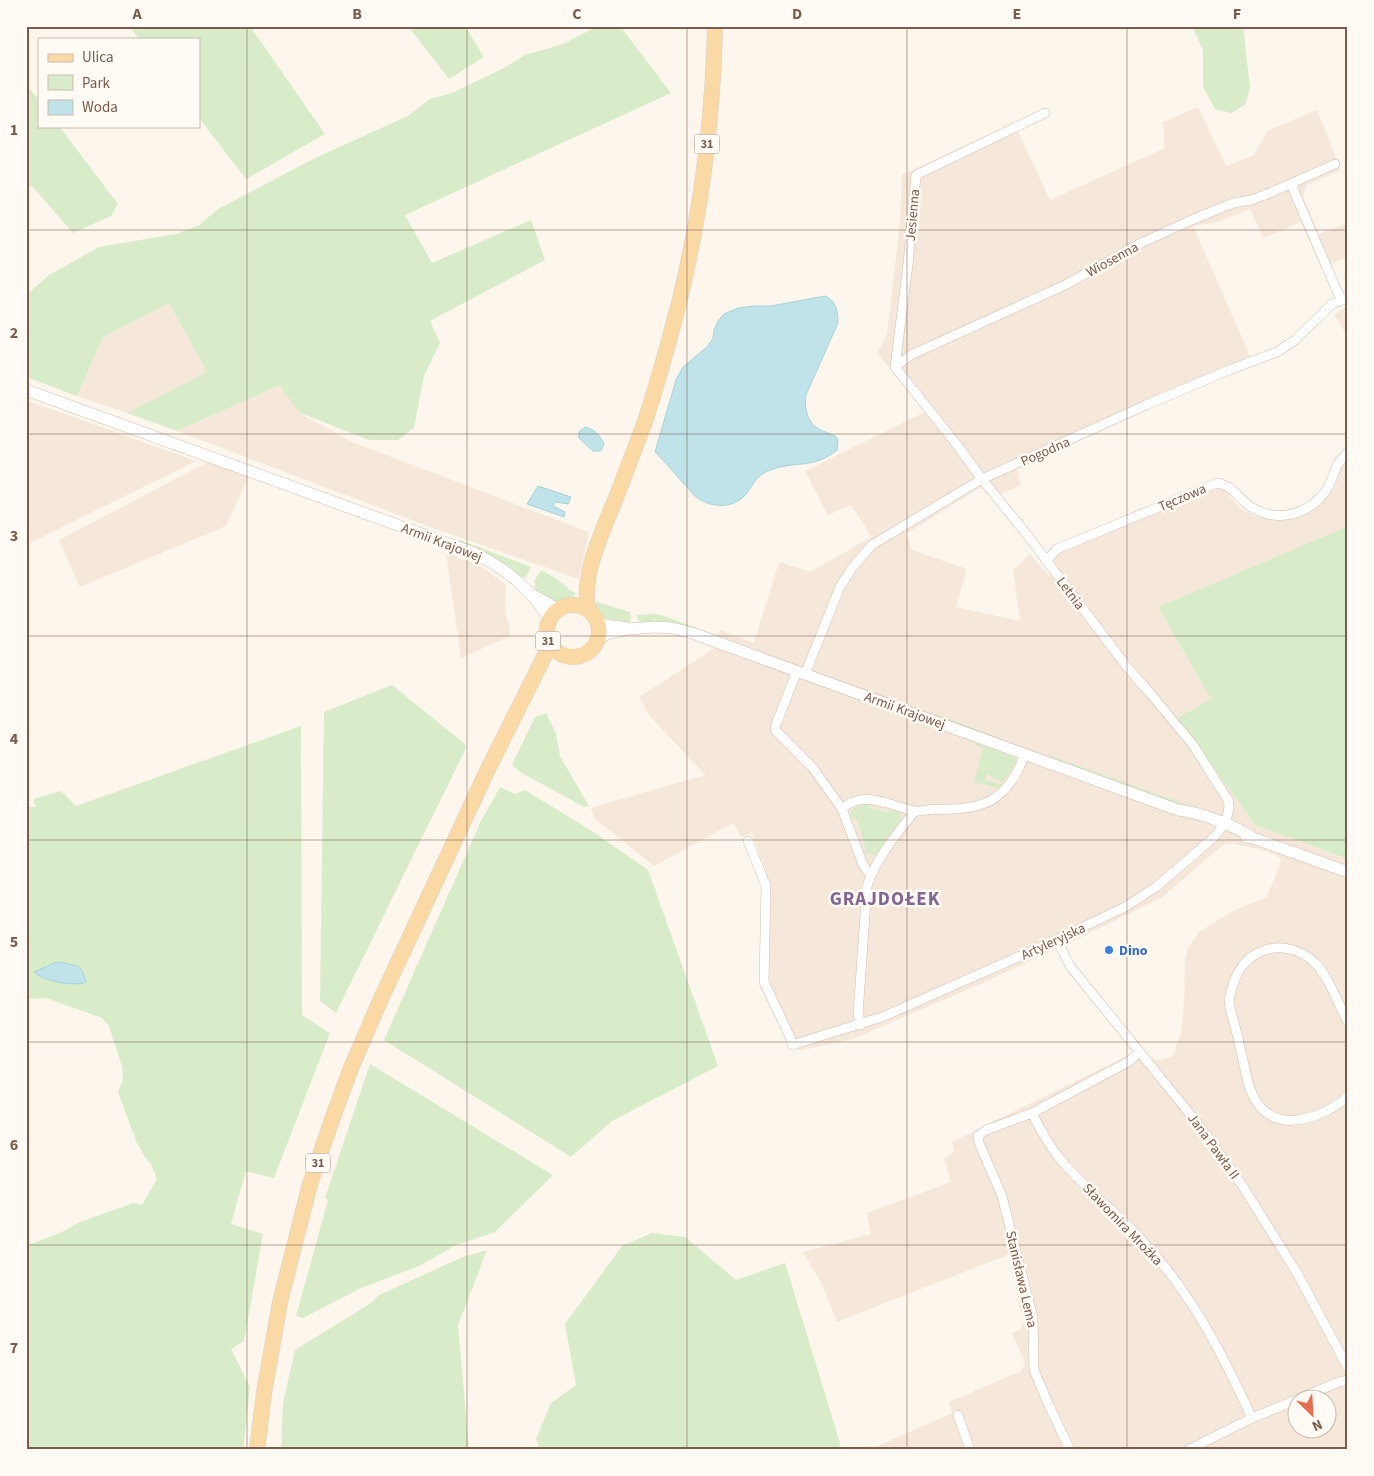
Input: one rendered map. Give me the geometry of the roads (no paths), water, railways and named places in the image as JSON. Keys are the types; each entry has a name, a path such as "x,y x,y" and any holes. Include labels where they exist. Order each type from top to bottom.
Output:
{"main road":[{"name":"31","path":"598,639 591,650 584,655 576,658 563,656 550,645 547,633 549,621 566,607 576,602 588,579 603,529 644,425 669,340 697,219 708,138 715,26"},
{"name":"31","path":"588,579 588,610"},
{"path":"566,607 588,610 598,622 598,639"},
{"name":"31","path":"257,1450 264,1393 280,1302 310,1184 334,1114 351,1068 380,1001 488,769 550,645"},
{"name":"31","path":"535,678 550,663 563,656"}],"street":[{"name":"Jesienna","path":"894,367 908,264 916,174 1045,113"},
{"name":"Wiosenna","path":"894,367 911,355 1065,285 1141,243 1186,222 1218,208 1251,200 1335,164"},
{"path":"1291,184 1344,299"},
{"name":"Pogodna","path":"801,672 840,586 852,568 872,545 982,479 1154,402 1276,352 1295,340 1332,304 1344,299"},
{"name":"Letnia","path":"894,367 938,421 1127,668 1193,745 1228,800 1230,806 1222,826"},
{"name":"Armii Krajowej","path":"26,390 484,558 532,595 549,621"},
{"name":"Tęczowa","path":"1046,561 1057,549 1217,483 1225,484 1251,507 1264,513 1284,516 1295,514 1315,504 1333,480 1339,462 1348,452"},
{"name":"Armii Krajowej","path":"532,595 542,599 554,608 566,607"},
{"name":"Armii Krajowej","path":"598,622 629,629"},
{"name":"Armii Krajowej","path":"598,639 607,634 629,629 656,627 682,630 1178,810 1187,816 1244,831 1254,838 1348,872"},
{"path":"801,672 775,727 776,731 813,768 842,809 862,862 866,870 871,874"},
{"path":"842,809 848,803 866,800 885,801 915,811 966,809 987,803 1007,786 1021,764 1024,754"},
{"path":"861,1025 858,1014 867,886 871,874 915,811"},
{"name":"Artyleryjska","path":"748,841 766,886 764,982 792,1045 861,1025 965,981 1126,907 1156,887 1212,839 1222,826"},
{"name":"Jana Pawła II","path":"1057,940 1070,966 1208,1137 1267,1223 1297,1273 1348,1368"},
{"path":"1346,1101 1310,1118 1292,1121 1275,1118 1259,1106 1252,1097 1248,1086 1229,1001 1236,975 1243,964 1257,952 1277,947 1286,948 1307,956 1318,966 1348,1022"},
{"path":"1032,1113 1128,1062 1140,1052"},
{"name":"Stanisława Lema","path":"1032,1113 986,1130 978,1136 979,1143 1002,1196 1033,1318 1034,1370 1070,1450"},
{"name":"Sławomira Mrożka","path":"1032,1113 1043,1135 1057,1155 1140,1238 1171,1274 1209,1330 1252,1418"},
{"path":"1324,1388 1348,1380"},
{"path":"1188,1450 1252,1418 1286,1404"},
{"path":"958,1415 970,1450"}],"water":[{"path":"825,296 836,307 838,323 806,395 806,405 812,424 838,439 837,450 811,463 786,466 768,471 756,480 746,495 732,504 713,505 701,500 694,495 655,452 676,380 683,367 708,346 713,338 718,321 724,314 738,308 771,306"},
{"path":"585,427 594,431 601,438 604,444 601,451 593,451 579,438 579,432"},
{"path":"538,486 571,497 568,504 555,502 553,506 565,512 564,517 527,504"},
{"path":"62,962 78,966 86,982 74,984 59,982 44,978 34,972 54,963"}],"place":[{"name":"Dino","path":"1109,950"}],"district":[{"name":"GRAJDOŁEK","path":"885,898"}]}
